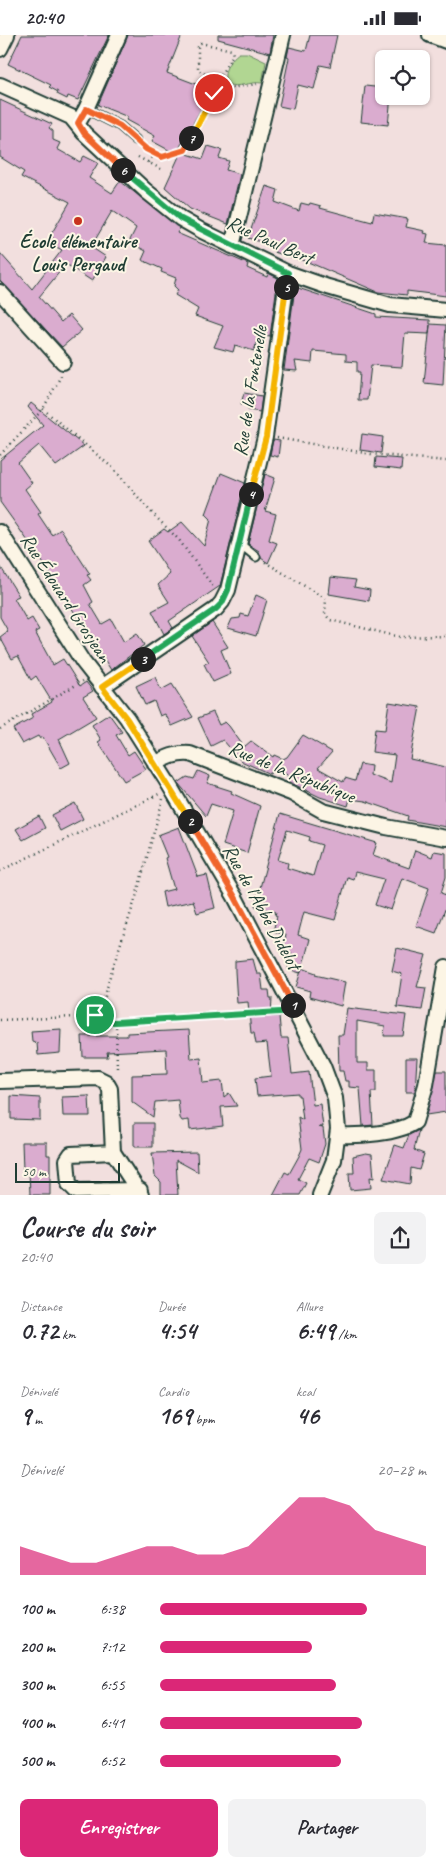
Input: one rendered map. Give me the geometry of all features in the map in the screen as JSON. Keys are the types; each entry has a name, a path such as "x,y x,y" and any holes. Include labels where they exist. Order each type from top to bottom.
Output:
{"street":[{"path":"0,49 7,35"},
{"path":"78,123 119,35"},
{"path":"232,246 283,35"},
{"path":"430,35 446,41"},
{"name":"Rue Paul Bert","path":"0,85 64,112 78,123 84,133 103,152 146,191 181,219 232,246 288,273 370,300 390,305 446,310"},
{"name":"Rue de la Fontenelle","path":"222,603 266,437 288,273"},
{"path":"0,292 63,362"},
{"name":"Rue Édouard Grosjean","path":"0,532 93,676 127,719 168,783"},
{"path":"102,687 222,603"},
{"name":"Rue de la République","path":"155,764 167,757 180,753 190,754 291,793 323,811 386,827 446,838"},
{"name":"Rue de l'Abbé Didelot","path":"168,783 235,897 296,1011 329,1081 338,1114 338,1135 334,1160 320,1195"},
{"path":"338,1135 355,1136 404,1128 415,1122 426,1085 446,967"},
{"path":"0,1081 98,1078 106,1082 110,1089 113,1152 140,1192"},
{"path":"113,1152 71,1154 67,1160 69,1184 76,1191 140,1192"}],"lane":[{"path":"86,109 120,126 136,140"},
{"path":"239,543 256,557"}],"path":[{"path":"136,140 154,153 168,157 185,150 218,81 234,53 224,48 201,43 198,47 198,71 218,81"},
{"path":"217,85 231,89 255,83 270,89"},
{"path":"149,163 154,153"},
{"path":"138,157 161,169"},
{"path":"0,455 43,409 62,375 63,362"},
{"path":"43,409 123,479 150,511 179,540 202,570 222,603"},
{"path":"291,439 371,454 446,461"},
{"path":"256,557 326,599 325,614 330,619 400,637 446,636"},
{"path":"0,729 93,676"},
{"path":"0,871 163,793 164,797 136,897 110,976 100,1016 103,1022 296,1011"},
{"path":"0,1021 100,1016"},
{"path":"116,1022 117,1069"}],"green space":[{"path":"239,53 247,53 266,62 262,83 235,86 227,84 225,75 227,67"}],"building":[{"path":"22,35 109,35 78,100 68,96 67,99 57,94 58,92 49,87 51,85 8,64"},
{"path":"128,35 182,35 167,73 209,89 206,100 176,154 152,141 155,136 126,120 128,117 98,105"},
{"path":"218,35 273,35 270,53 218,39"},
{"path":"310,35 337,35 330,67 320,65 314,89 298,85 293,109 279,106 289,58 287,57 289,47 306,51"},
{"path":"365,86 375,87 375,105 390,105 388,125 361,122"},
{"path":"0,100 52,124 49,128 53,131 53,140 60,143 57,149 80,162 84,156 98,163 89,178 112,193 120,181 180,228 177,233 248,264 247,268 267,277 268,273 278,278 270,336 259,334 254,351 235,345 233,352 214,347 223,326 195,316 198,309 175,295 178,290 174,286 176,278 161,272 162,269 142,260 146,251 129,242 136,228 112,211 91,247 106,257 92,281 66,264 39,297 61,322 69,315 82,330 62,347 0,281 0,253 32,289 62,250 49,243 53,237 50,236 70,202 21,177 24,172 0,157"},
{"path":"208,146 222,150 219,158 229,161 226,170 240,174 228,224 190,209 165,187 181,152 203,159"},
{"path":"266,186 278,190 275,202 299,211 301,203 309,205 310,203 321,206 320,208 372,222 374,213 408,219 406,227 425,231 424,233 428,234 426,243 446,245 446,296 407,291 407,295 378,292 308,262 274,252 274,246 248,238"},
{"path":"295,287 376,314 376,317 430,320 430,324 446,325 443,385 424,383 430,325 429,334 405,333 402,367 371,365 367,400 358,400 360,372 357,372 357,362 346,361 346,354 313,351 312,363 295,361 297,371 284,370"},
{"path":"244,393 262,396 260,412 248,410 248,405 241,404"},
{"path":"31,403 84,446 56,466 39,445 18,463 32,483 25,489 41,512 38,514 52,535 61,529 90,574 87,575 91,580 84,585 93,602 90,604 102,624 111,619 124,642 137,633 144,645 111,670 38,555 0,502 0,460 43,425 28,407"},
{"path":"362,434 383,437 381,453 360,450"},
{"path":"273,440 280,441 278,457 270,455"},
{"path":"376,457 402,459 401,470 375,467"},
{"path":"221,473 245,483 220,586 169,621 173,628 164,634 152,611 169,602 158,585 170,574 148,541 164,529 168,532 182,522 204,546 211,519 206,514"},
{"path":"265,474 275,478 265,511 276,514 269,540 277,543 268,563 261,558 259,551 248,544"},
{"path":"0,566 19,596 14,598 27,621 32,618 39,630 35,632 53,665 63,659 80,686 86,682 93,691 83,697 96,717 59,739 70,763 61,768 43,737 40,739 38,736 22,744 13,729 33,718 31,714 52,702 36,676 31,680 18,656 12,659 0,637 8,631 0,617"},
{"path":"331,577 356,580 354,587 370,590 369,601 329,594"},
{"path":"256,595 267,600 256,636 228,628 232,619 240,618 241,614 248,616"},
{"path":"212,622 228,647 221,650 231,674 213,682 204,664 209,662 192,636"},
{"path":"155,677 161,690 172,684 193,717 172,726 165,714 160,716 154,701 145,705 136,686"},
{"path":"389,702 420,707 410,759 446,767 446,827 407,820 408,816 365,801 350,799 348,806 320,797 287,781 288,775 271,770 270,774 241,761 223,740 211,746 198,718 213,712 219,725 225,722 244,747 251,741 273,757 274,755 283,759 287,757 303,735 332,752 318,768 343,782 345,778 355,781 360,764 371,766 370,775 391,783 395,755 372,752 375,729 385,730"},
{"path":"109,714 122,732 116,735 128,755 134,751 146,769 124,781 98,742 101,740 92,725"},
{"path":"198,771 210,776 207,783 232,791 231,793 260,806 247,853 223,845 233,811 211,804 206,816 178,783 187,777 194,779"},
{"path":"75,803 83,819 60,831 52,815"},
{"path":"280,814 377,843 373,855 409,868 415,850 432,857 434,851 446,853 446,877 441,893 446,895 446,907 436,933 416,926 429,888 402,878 391,910 375,905 384,879 355,872 353,879 347,877 335,920 304,912 298,935 310,939 300,973 288,969 292,954 282,951 286,935 273,931 277,916 275,915 276,912 255,906","holes":["287,830 310,837 309,841 322,845 313,876 287,868 288,863 278,860"]},
{"path":"39,816 45,828 23,840 16,829"},
{"path":"179,827 198,877 207,875 215,908 197,913 193,901 165,907 162,892 174,889 165,858 167,857 158,835"},
{"path":"397,948 426,955 417,987 426,988 422,1010 397,1007 402,974 392,971"},
{"path":"253,959 257,974 261,974 263,990 269,990 270,998 272,998 271,1016 279,1016 281,1038 288,1038 292,1074 309,1072 313,1105 320,1104 323,1127 319,1127 323,1128 325,1144 319,1162 309,1158 298,1179 306,1183 300,1195 273,1195 285,1172 289,1174 302,1149 298,1117 303,1120 298,1093 257,1096 255,1078 271,1076 267,1043 256,1044 254,1033 251,1033 248,1002 237,1003 235,971 235,961"},
{"path":"302,968 316,973 315,975 345,982 341,1006 309,997 310,991 296,987"},
{"path":"347,1008 406,1015 403,1036 384,1036 385,1026 357,1021 357,1063 368,1063 368,1070 376,1070 376,1092 371,1092 373,1125 363,1126 360,1088 349,1087 349,1081 345,1081 343,1071 339,1071 338,1035 343,1035"},
{"path":"61,1029 60,1053 38,1055 37,1043 32,1041 31,1031"},
{"path":"189,1030 191,1059 201,1058 203,1083 222,1081 224,1097 229,1093 237,1106 221,1107 223,1126 190,1130 189,1120 182,1121 180,1118 178,1100 155,1102 153,1117 132,1102 132,1075 167,1074 166,1049 107,1052 108,1057 83,1057 82,1036 127,1036 127,1033"},
{"path":"406,1058 417,1058 415,1092 406,1092"},
{"path":"437,1071 446,1071 446,1112 426,1115"},
{"path":"11,1096 40,1098 40,1120 11,1119"},
{"path":"89,1096 90,1116 63,1116 62,1097"},
{"path":"134,1123 153,1123 153,1147 134,1147"},
{"path":"419,1130 414,1150 424,1154 419,1170 411,1168 410,1184 383,1179 395,1145 404,1148 409,1135"},
{"path":"22,1142 47,1142 47,1155 50,1155 50,1195 30,1195 29,1170 23,1170"},
{"path":"197,1152 198,1172 176,1160 178,1195 161,1195 161,1182 155,1176 152,1153"},
{"path":"366,1153 372,1154 374,1178 370,1177 371,1188 350,1190 349,1173 354,1173 353,1156"}],"place":[{"name":"École élémentaire Louis Pergaud","path":"78,221"}],"route":[{"path":"95,1015 100,1016 103,1022 116,1022 296,1011 235,897 168,783 127,719 102,687 216,609 222,603 228,590 266,437 288,273 181,219 162,205 103,152 84,133 78,123 86,109 111,120 127,131 146,149 162,157 168,157 185,150 214,93"}]}
